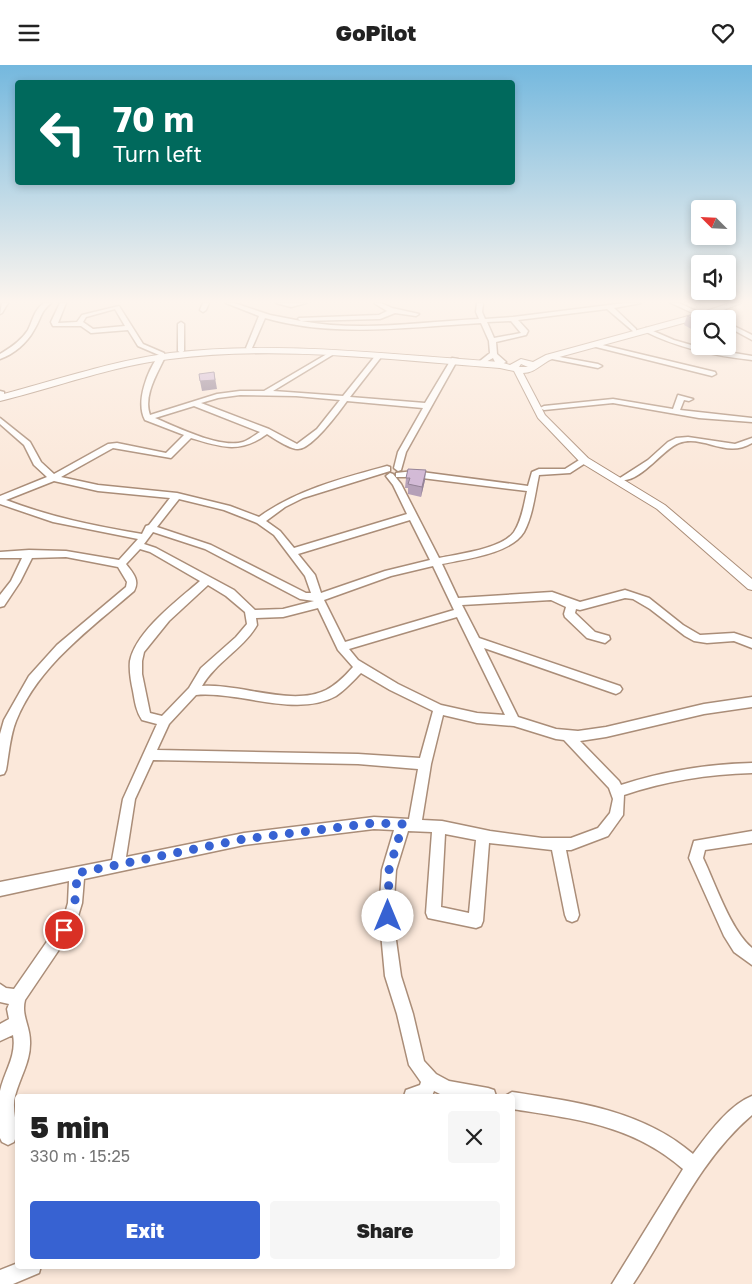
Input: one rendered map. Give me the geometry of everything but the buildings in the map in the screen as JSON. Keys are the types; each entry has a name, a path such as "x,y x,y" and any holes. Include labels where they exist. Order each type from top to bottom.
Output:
{"main road":[{"path":"0,395 142,360"},
{"path":"453,360 502,362 518,365 535,360"},
{"path":"453,360 518,365 530,364 532,368"},
{"path":"543,360 532,368 529,378 544,408 559,426 586,454 665,501 752,578"},
{"path":"518,365 542,416 584,460 661,507 752,586"}],"street":[{"path":"160,360 147,391 144,409 148,418 189,435 239,446 266,431"},
{"path":"267,393 321,360"},
{"path":"196,404 266,431 298,447 320,431 375,360"},
{"path":"453,360 401,454 394,473 412,516 514,721"},
{"path":"498,360 502,362"},
{"path":"565,360 598,366"},
{"path":"650,360 712,374"},
{"path":"148,418 228,394 267,393 428,406"},
{"path":"676,412 681,397 689,399"},
{"path":"544,408 613,401 676,412 736,420 752,420"},
{"path":"0,420 27,444 37,463 53,478 98,488 177,496 227,508 260,521 277,533 310,575 342,647 354,663 394,687 439,709 477,718 514,721 567,735 606,732 704,709 752,701"},
{"path":"0,500 53,478 111,446 168,456 189,435"},
{"path":"624,478 652,461 672,444 680,440 721,447 746,445 752,440"},
{"path":"250,614 282,613 389,573 485,551 512,539 519,532 525,518 535,475 539,472 567,471 584,460"},
{"path":"260,521 282,505 300,496 370,475 394,473 532,489"},
{"path":"121,564 177,496"},
{"path":"0,500 26,512 78,527 208,547 304,596 320,600"},
{"path":"293,552 412,516"},
{"path":"118,865 129,799 164,721 193,691 205,671 248,633 252,625 250,614 242,603 230,593 207,580 144,537"},
{"path":"0,603 15,583 29,553"},
{"path":"0,555 29,553 66,554 121,564 132,579 132,585 94,621 61,648 33,679 10,720 5,737 0,770"},
{"path":"164,721 146,717 142,711 136,659 140,648 152,633 207,580"},
{"path":"342,647 457,607 552,596 572,605 580,606 625,594 632,594 644,601 673,623 699,638 709,640 732,637 752,644"},
{"path":"572,605 568,614 591,635 605,639"},
{"path":"474,641 616,689"},
{"path":"193,691 226,690 311,699 330,693 360,667"},
{"path":"439,709 408,825 389,870 387,899 393,976 405,1013 417,1065 430,1080 447,1089 476,1094"},
{"path":"0,889 262,836 374,823 439,827 483,836 542,844 571,844 603,832 616,815 618,792 610,780 567,735"},
{"path":"148,755 358,759 425,764"},
{"path":"618,792 636,785 678,776 731,768 752,768"},
{"path":"439,827 432,913 476,921 483,836"},
{"path":"752,837 699,845 696,858 738,947 752,957"},
{"path":"558,844 572,915"},
{"path":"8,1136 6,1097 20,1060 22,1040 15,1009 18,997 70,921 75,903 77,873"},
{"path":"0,992 2,995 18,997"},
{"path":"0,1033 19,1023"},
{"path":"418,1094 426,1091 430,1080"},
{"path":"515,1101 614,1119 670,1146 695,1167"},
{"path":"622,1284 656,1233 695,1167 724,1129 752,1104"},
{"path":"0,1281 26,1269"}],"route":[{"path":"64,930 70,921 75,903 77,873 244,839 374,823 403,824 389,870 388,916"}]}
